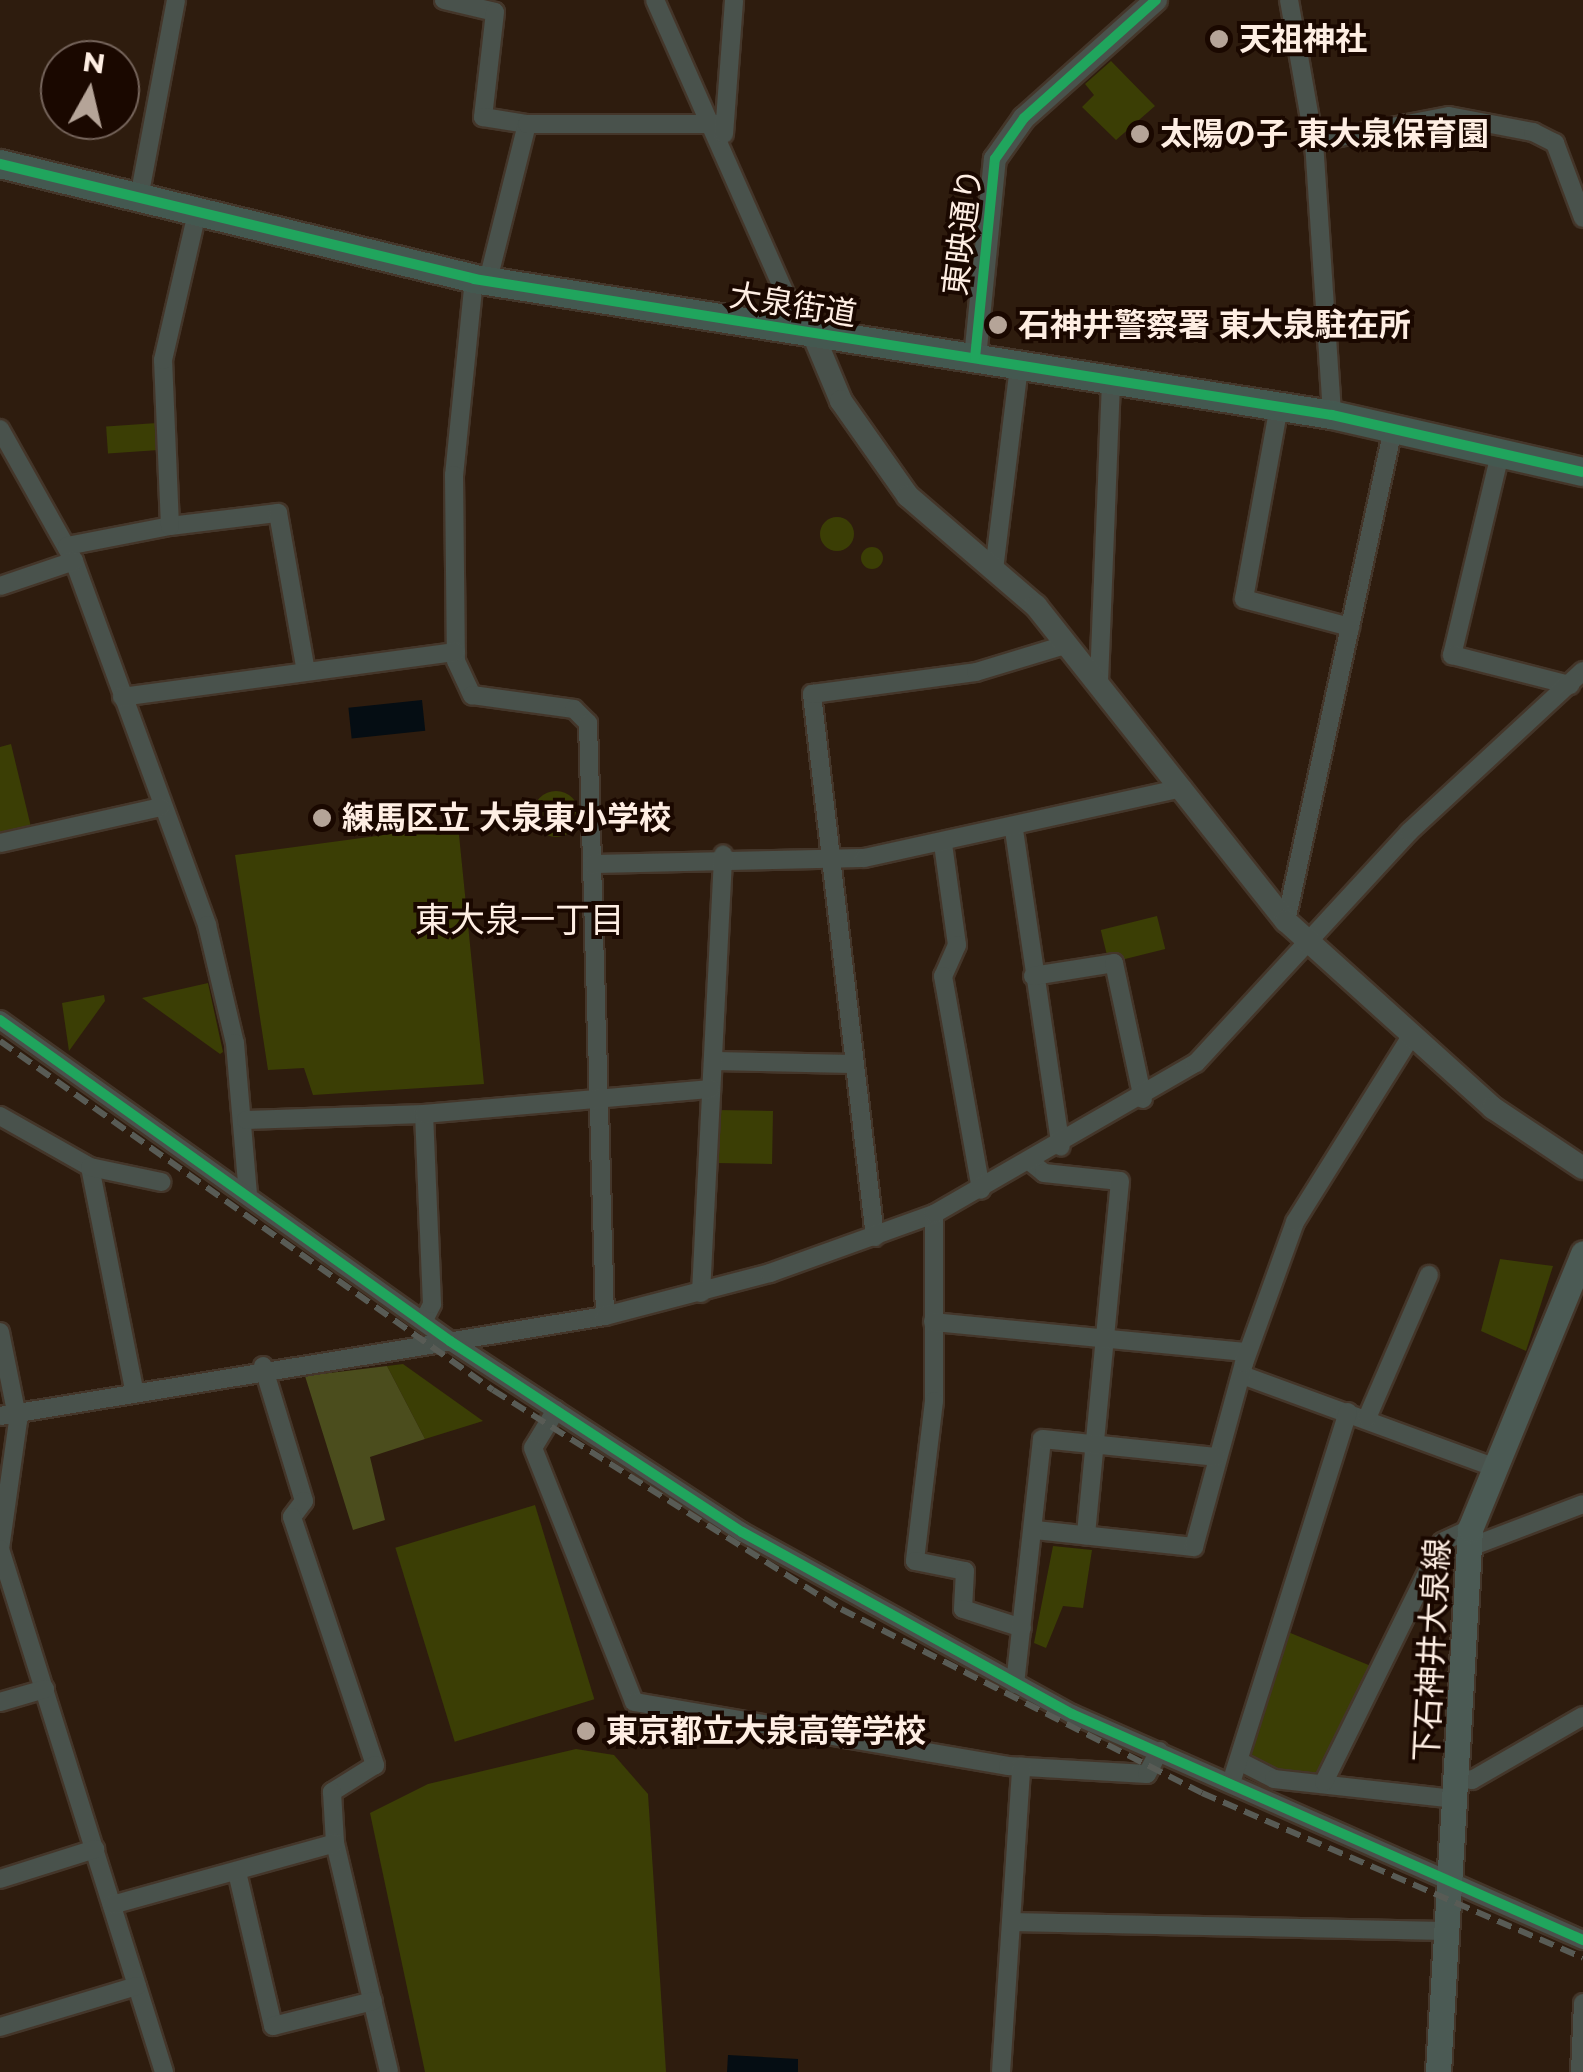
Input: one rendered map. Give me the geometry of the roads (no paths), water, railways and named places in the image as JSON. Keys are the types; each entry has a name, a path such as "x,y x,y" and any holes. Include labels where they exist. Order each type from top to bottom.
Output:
{"main road":[{"name":"大泉街道","path":"0,164 481,280 1332,415 1583,472"},
{"name":"下石神井大泉線","path":"1438,2072 1469,1538 1493,1467 1583,1253"}],"street":[{"path":"138,198 176,0"},
{"path":"444,0 495,12 483,117 527,124 721,129"},
{"path":"655,0 721,129 841,402 908,496 994,570 1068,644 1286,921 1310,945 1410,1038 1583,1168"},
{"path":"721,129 734,0"},
{"name":"東映通り","path":"975,358 996,158 1033,109 1156,0"},
{"path":"1289,0 1314,142 1332,415"},
{"path":"1314,142 1449,116 1533,132 1555,143 1583,218"},
{"path":"527,124 481,280 454,472 456,652 472,694 586,717 602,1096 605,1316"},
{"path":"170,526 164,360 197,213"},
{"path":"994,570 1019,366"},
{"path":"1099,681 1111,381"},
{"path":"1278,406 1244,599 1350,627"},
{"path":"1286,921 1393,429"},
{"path":"0,430 70,553 222,971 246,1120 248,1194"},
{"path":"1500,454 1452,655 1576,678"},
{"path":"0,586 70,553 170,526 278,512 305,666"},
{"path":"875,1237 827,856 812,694 976,672 1068,644"},
{"path":"122,697 305,666 456,652"},
{"path":"8,1413 263,1366 605,1316 701,1294 934,1214 1032,1164 1143,1100 1196,1063 1310,945 1408,832 1576,678"},
{"path":"593,864 723,855 827,856 943,844 1182,788"},
{"path":"0,843 162,808"},
{"path":"1014,830 1032,976 1060,1147"},
{"path":"943,844 958,945 944,984 982,1190"},
{"path":"701,1294 723,855"},
{"path":"1032,976 1114,962 1143,1100"},
{"path":"0,1020 450,1341 742,1532 1016,1684 1583,1940"},
{"path":"1035,1530 1194,1547 1248,1352 1295,1222 1410,1038"},
{"path":"713,1061 854,1064"},
{"path":"246,1120 424,1114 711,1089"},
{"path":"424,1114 432,1304 424,1320"},
{"path":"0,1116 90,1166 161,1182"},
{"path":"1032,1164 1044,1173 1120,1181 1086,1535"},
{"path":"90,1166 134,1389"},
{"path":"934,1214 932,1434 915,1561 966,1571 964,1610 1022,1628"},
{"path":"1367,1418 1429,1274"},
{"path":"933,1322 1248,1352"},
{"path":"0,1332 8,1413 1,1556 164,2072"},
{"path":"263,1366 304,1501 292,1517 375,1765 332,1787 335,1843 389,2072"},
{"path":"1242,1375 1493,1467"},
{"path":"556,1410 533,1448 629,1698 1021,1767 1147,1774 1159,1751"},
{"path":"1231,1783 1348,1412"},
{"path":"1016,1684 1042,1439 1216,1457"},
{"path":"1324,1782 1442,1542 1469,1538 1583,1504"},
{"path":"0,1702 44,1688"},
{"path":"1239,1761 1274,1779 1457,1788 1583,1716"},
{"path":"1001,2072 1021,1767"},
{"path":"112,1905 335,1843"},
{"path":"0,1879 94,1849"},
{"path":"237,1872 274,2026 373,2001"},
{"path":"1011,1922 1445,1930"},
{"path":"0,2027 137,1986"},
{"path":"1580,2072 1583,2003"}],"railway":[{"path":"0,1041 493,1390 841,1609 1202,1793 1583,1958"}],"place":[{"name":"天祖神社","path":"1219,39"},
{"name":"太陽の子 東大泉保育園","path":"1140,134"},
{"name":"石神井警察署 東大泉駐在所","path":"998,325"},
{"name":"練馬区立 大泉東小学校","path":"322,818"},
{"name":"東京都立大泉高等学校","path":"586,1731"}],"district":[{"name":"東大泉一丁目","path":"520,920"}]}
